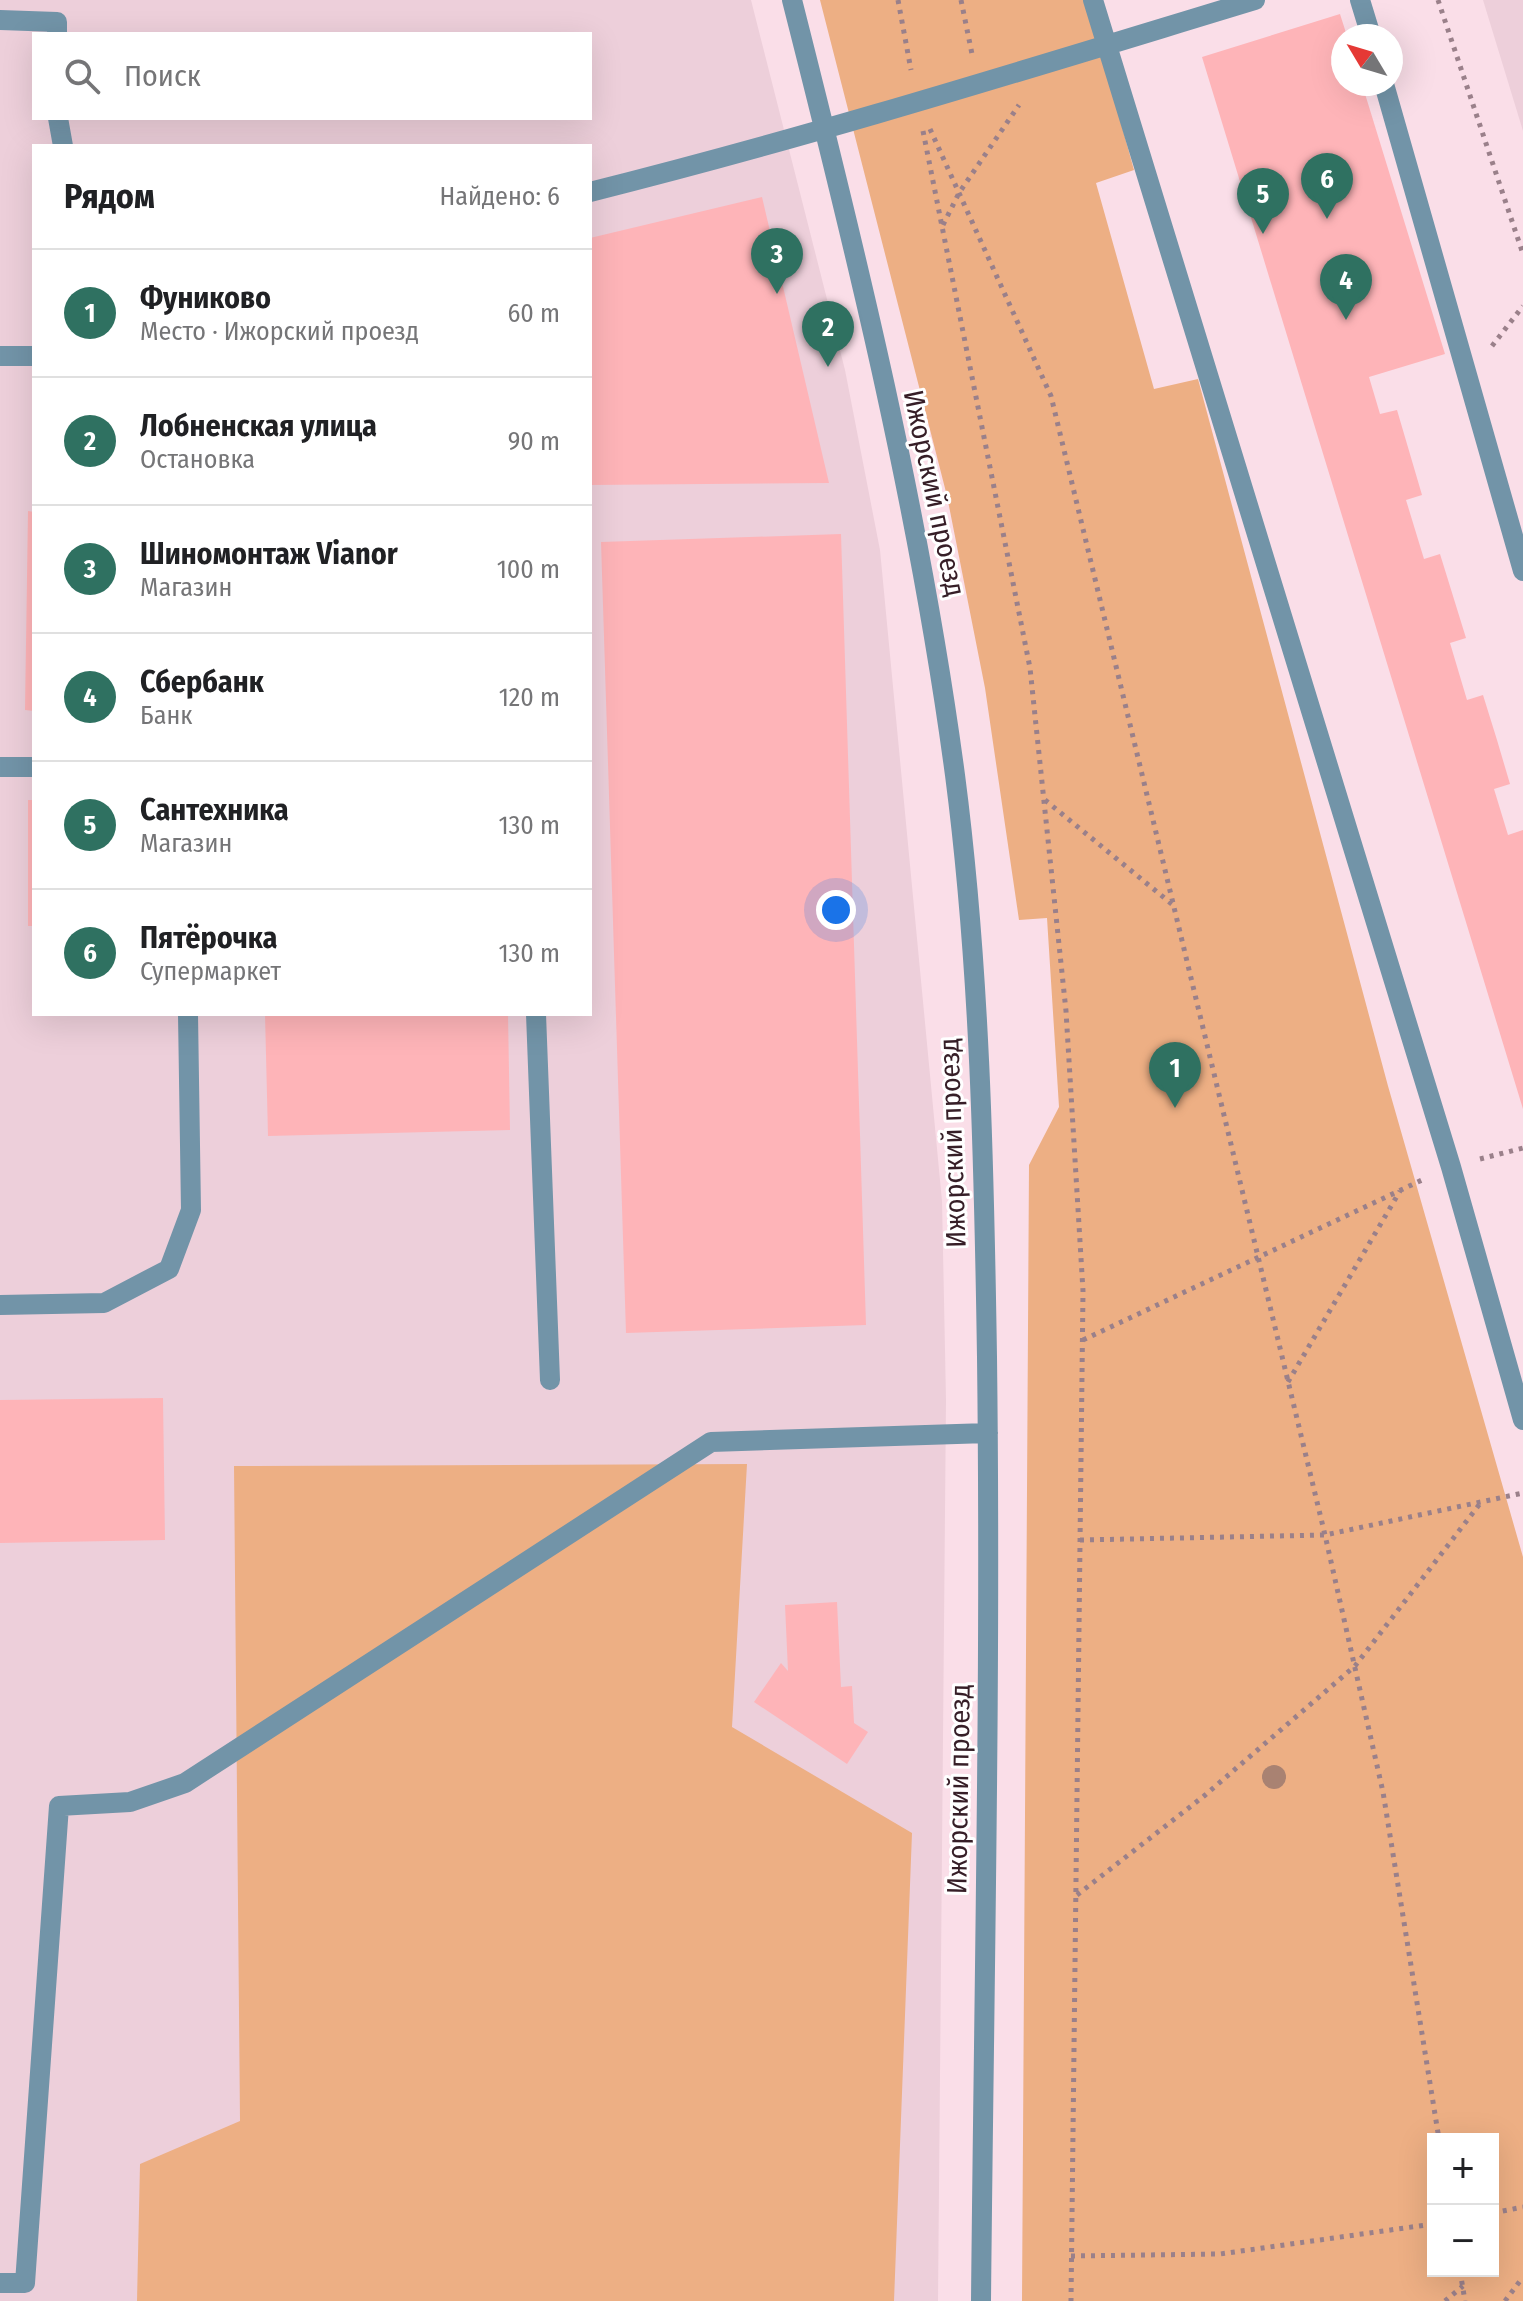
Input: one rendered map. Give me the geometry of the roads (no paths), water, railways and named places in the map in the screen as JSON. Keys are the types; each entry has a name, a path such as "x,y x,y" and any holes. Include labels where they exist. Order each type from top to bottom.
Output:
{"street":[{"name":"Ижорский проезд","path":"792,0 825,129 926,584 955,780 972,967 984,1201 988,1433 981,2301"},
{"path":"1093,0 1451,1167 1523,1420"},
{"path":"592,191 777,145 917,100 1255,0"},
{"path":"1360,0 1367,24"},
{"path":"0,20 57,22 57,32"},
{"path":"1387,96 1523,571"},
{"path":"58,120 63,144"},
{"path":"0,356 32,356"},
{"path":"0,767 32,767"},
{"path":"0,1305 104,1303 169,1269 191,1210 188,1016"},
{"path":"536,1016 550,1380"},
{"path":"0,2283 25,2283 59,1806 130,1802 185,1783 711,1442 988,1433"}],"place":[{"name":"Пятёрочка","path":"1327,219"},
{"name":"Сантехника","path":"1263,234"},
{"name":"Шиномонтаж Vianor","path":"777,294"},
{"name":"Сбербанк","path":"1346,320"},
{"name":"Лобненская улица","path":"828,367"},
{"name":"Фуниково","path":"1175,1108"}]}
